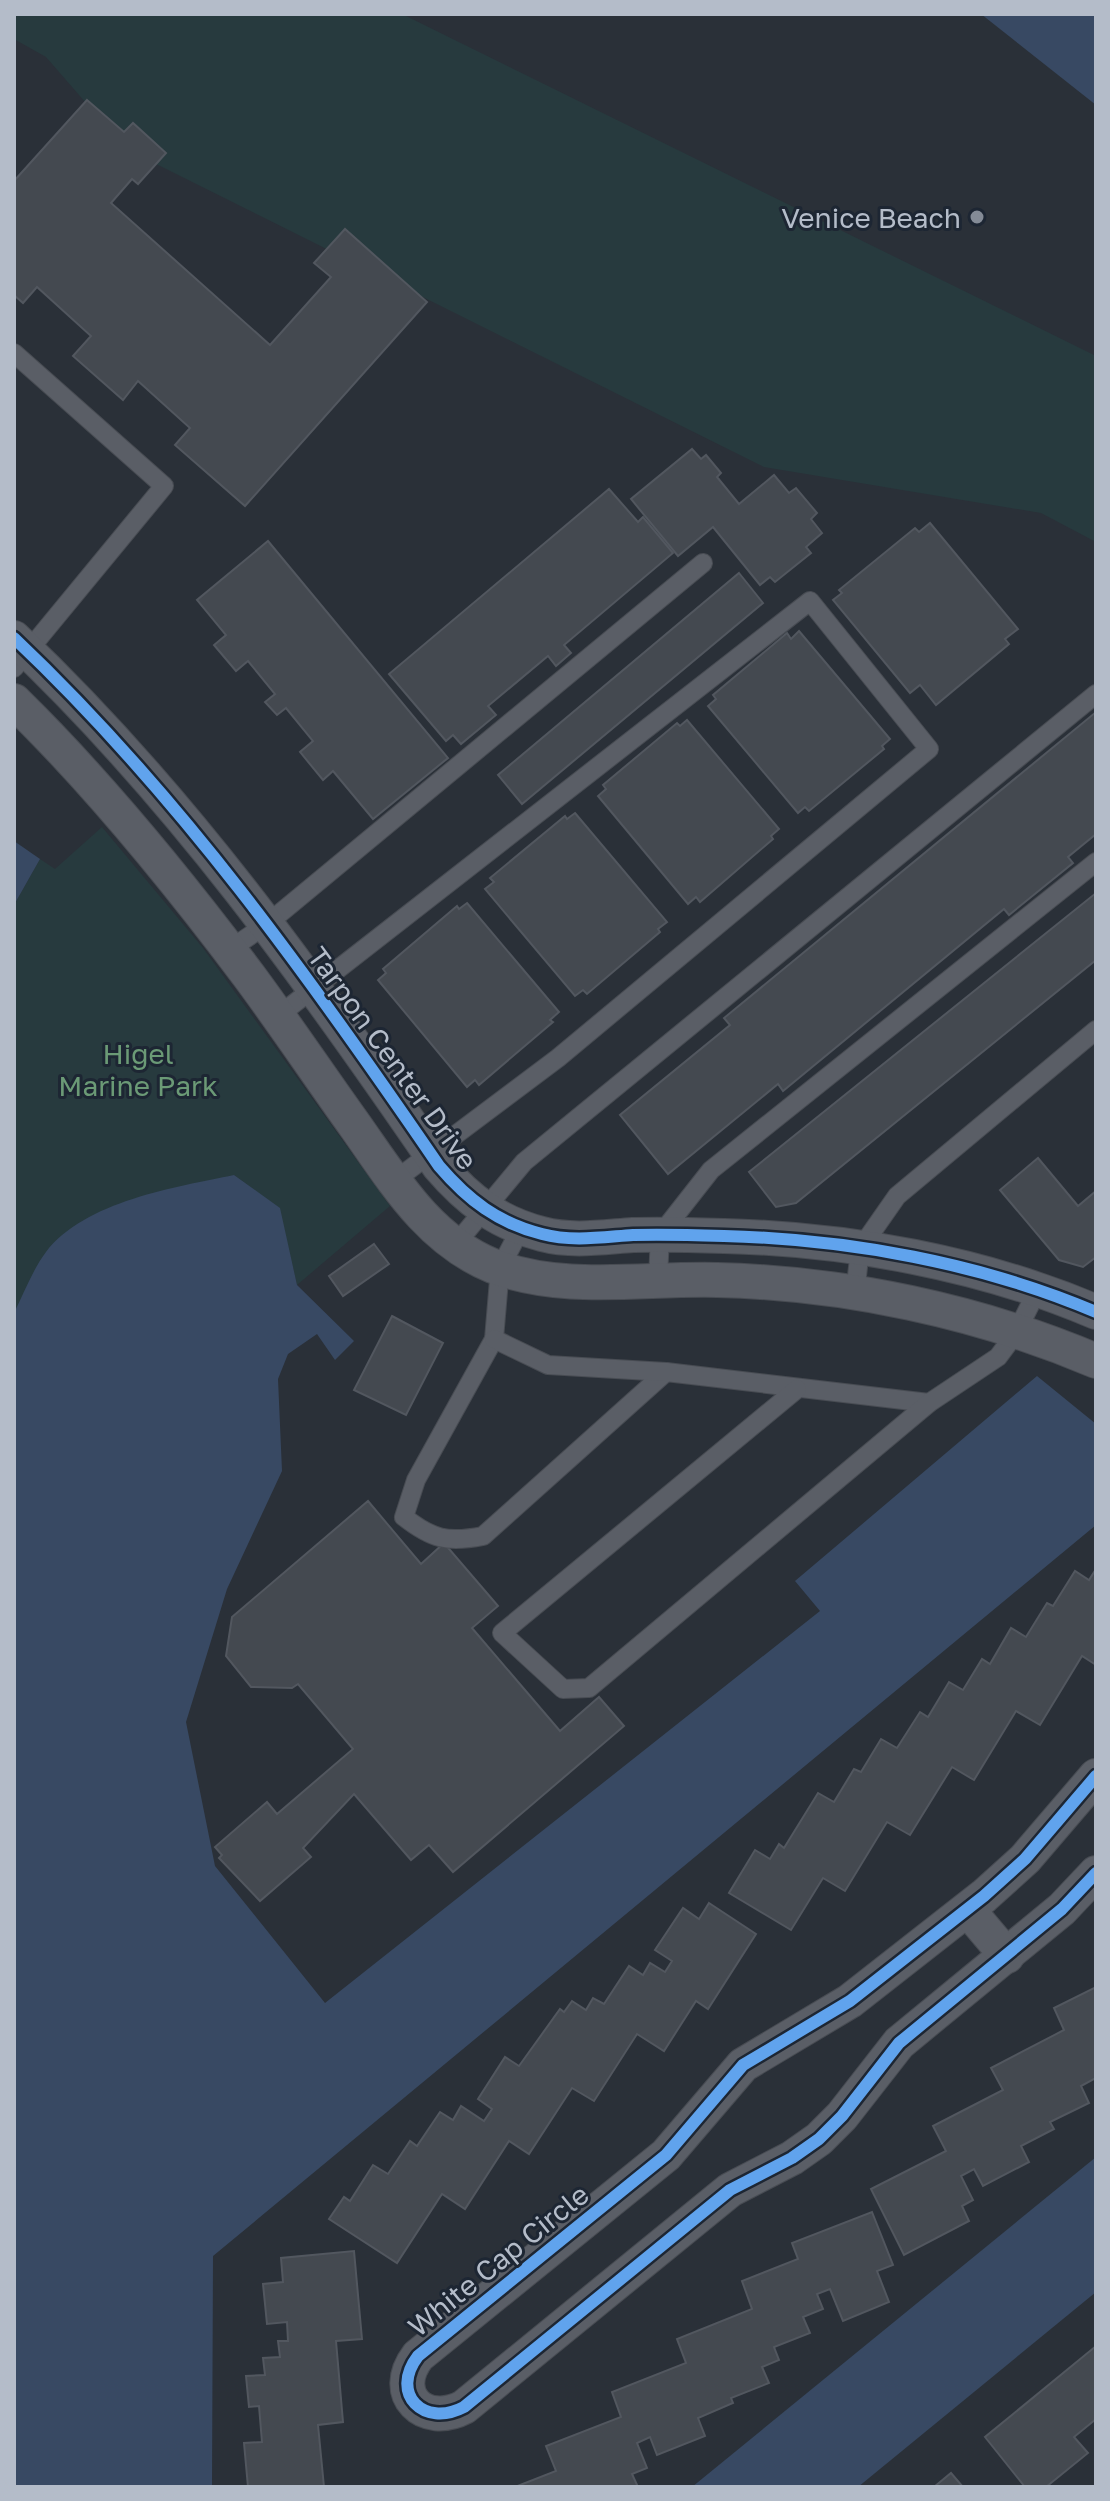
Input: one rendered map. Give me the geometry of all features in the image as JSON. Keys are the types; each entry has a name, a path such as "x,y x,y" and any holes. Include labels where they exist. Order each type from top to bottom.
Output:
{"street":[{"name":"Tarpon Center Drive","path":"19,653 80,703 173,805 267,924 432,1156 461,1193 482,1209 521,1228 567,1238 725,1236 860,1249 944,1265 1037,1291 1096,1312"},
{"path":"14,701 125,820 229,950 394,1181 427,1222 455,1245 500,1268 572,1282 658,1279 790,1284 855,1294 937,1310 1096,1361"},
{"name":"White Cap Circle","path":"1096,1776 1025,1859 968,1910 850,2001 743,2065 666,2155 418,2356 407,2371 406,2388 415,2404 433,2414 451,2414 464,2407 730,2190 792,2158 819,2139 842,2116 899,2043 1062,1909 1096,1873"},
{"path":"968,1910 1007,1956"}],"lane":[{"path":"14,353 164,486 19,653"},
{"path":"229,950 267,924 703,563"},
{"path":"278,1016 810,601 929,749 558,1058 432,1156 394,1181"},
{"path":"455,1245 524,1162 1096,694"},
{"path":"658,1279 660,1235 711,1170 799,1103 1096,862"},
{"path":"855,1294 860,1249 897,1196 1096,1030"},
{"path":"521,1228 500,1268 494,1339 416,1480 404,1517 429,1536 464,1540 483,1536 666,1372"},
{"path":"797,1389 502,1633 563,1689 589,1688 929,1403 998,1357 1016,1333 1037,1291"},
{"path":"494,1339 548,1365 666,1372 929,1403"}],"green space":[{"path":"14,14 402,14 1096,356 1096,542 1041,513 764,467 126,149 46,57 14,39"},
{"name":"Higel Marine Park","path":"102,827 203,948 390,1206 297,1285 279,1208 234,1175 14,1313 14,905 40,859 55,869"}],"water":[{"path":"981,14 1096,14 1096,105"},
{"path":"14,841 40,859 14,905"},
{"path":"234,1175 280,1208 297,1285 354,1341 335,1360 317,1334 288,1354 278,1379 282,1471 227,1589 186,1722 215,1866 325,2003 820,1611 795,1581 1037,1376 1096,1424 1096,1525 213,2256 212,2487 14,2487 14,1313 46,1252 84,1220 107,1208 159,1191"},
{"path":"1096,2157 1096,2292 858,2487 692,2487"}],"building":[{"path":"87,100 124,132 133,123 166,153 138,184 132,179 111,203 270,345 331,277 314,263 345,229 427,302 245,506 175,445 190,428 138,381 123,400 73,356 91,336 37,287 23,303 14,295 14,181"},
{"path":"692,449 701,459 706,455 721,473 717,477 739,504 774,475 789,493 796,488 817,513 811,519 822,533 806,547 811,553 775,582 770,577 760,585 713,527 678,556 631,499"},
{"path":"609,489 638,522 643,517 673,553 564,645 571,653 556,666 548,656 488,706 496,715 461,744 453,735 446,741 389,674"},
{"path":"930,523 1018,629 1005,639 1009,644 936,705 920,685 910,693 833,600 842,593 839,590 915,528 919,532"},
{"path":"268,541 448,758 373,819 333,771 323,780 300,752 313,741 286,708 277,715 265,702 275,694 248,661 236,671 214,645 226,635 197,600"},
{"path":"739,573 763,603 522,804 498,775"},
{"path":"799,631 890,739 882,746 884,749 809,811 805,807 798,813 708,706 716,699 713,695 787,633 791,639"},
{"path":"1096,712 1096,834 1068,857 1073,863 1009,915 1004,909 783,1091 778,1084 668,1174 620,1115 730,1025 724,1018"},
{"path":"687,720 779,829 771,836 773,839 700,902 696,897 688,904 598,796 606,789 603,785 677,723 680,726"},
{"path":"575,813 667,922 658,929 660,932 587,994 583,990 575,996 485,889 494,882 490,878 565,816 567,819"},
{"path":"1096,893 1096,960 796,1203 776,1207 749,1172"},
{"path":"467,903 559,1012 550,1020 553,1022 479,1085 475,1080 467,1087 378,980 386,973 383,969 457,906 459,909"},
{"path":"1038,1158 1078,1206 1096,1191 1096,1257 1083,1267 1059,1260 1000,1190"},
{"path":"374,1244 389,1264 343,1296 329,1276"},
{"path":"392,1316 443,1343 406,1415 354,1390"},
{"path":"368,1501 421,1564 444,1543 498,1606 472,1628 560,1731 599,1697 624,1726 453,1872 429,1845 411,1860 354,1794 303,1848 311,1857 260,1901 219,1858 222,1855 215,1847 267,1802 277,1814 353,1749 298,1684 292,1688 251,1687 226,1656 232,1617"},
{"path":"1096,1569 1096,1665 1082,1656 1040,1725 1016,1711 974,1780 952,1767 910,1835 887,1822 845,1891 823,1878 791,1930 729,1893 755,1850 770,1859 779,1844 784,1848 818,1793 834,1802 854,1769 861,1772 881,1739 897,1748 920,1712 928,1717 949,1682 963,1690 982,1659 990,1664 1011,1628 1026,1637 1047,1603 1053,1606 1075,1571 1089,1580"},
{"path":"709,1903 756,1934 708,2009 696,2001 664,2051 637,2034 594,2101 572,2088 529,2154 509,2141 465,2209 442,2194 397,2263 329,2219 344,2197 350,2201 373,2165 388,2174 410,2141 417,2146 440,2112 453,2120 461,2106 484,2121 492,2109 478,2099 505,2057 519,2066 560,2009 564,2012 572,2001 586,2010 593,1998 604,2004 629,1966 643,1975 650,1963 665,1972 672,1961 655,1950 683,1908 699,1919"},
{"path":"1096,1987 1096,2078 1081,2086 1089,2103 1050,2122 1054,2129 1021,2146 1029,2162 983,2186 974,2169 961,2176 973,2200 962,2206 969,2221 904,2255 871,2189 946,2151 933,2126 1003,2090 991,2068 1064,2030 1054,2008"},
{"path":"872,2212 893,2265 877,2271 889,2302 843,2321 830,2289 817,2294 823,2309 803,2317 810,2333 774,2347 779,2360 762,2367 769,2383 731,2398 733,2403 698,2418 705,2436 657,2455 650,2437 637,2443 647,2468 632,2474 638,2487 515,2487 556,2471 546,2446 621,2417 612,2392 686,2363 677,2339 752,2309 742,2281 798,2259 792,2243"},
{"path":"354,2251 362,2339 336,2341 343,2422 318,2425 324,2487 248,2487 244,2443 262,2442 259,2406 249,2407 246,2376 265,2375 263,2358 280,2357 278,2341 288,2341 287,2322 267,2324 263,2284 283,2282 281,2258"},
{"path":"1096,2346 1096,2419 1074,2437 1088,2453 1046,2487 1025,2487 985,2437"},
{"path":"951,2473 963,2487 934,2487"}],"cycle path":[{"path":"14,638 132,760 187,824 292,958 439,1166 485,1209 511,1224 565,1238 724,1236 866,1248 1007,1280 1096,1312"},
{"path":"1096,1776 1025,1859 984,1896 850,2001 743,2065 666,2155 418,2356 407,2383 415,2404 436,2413 464,2407 730,2190 792,2158 819,2139 842,2116 899,2043 1062,1909 1096,1873"}],"place":[{"name":"Venice Beach","path":"977,217"}]}
